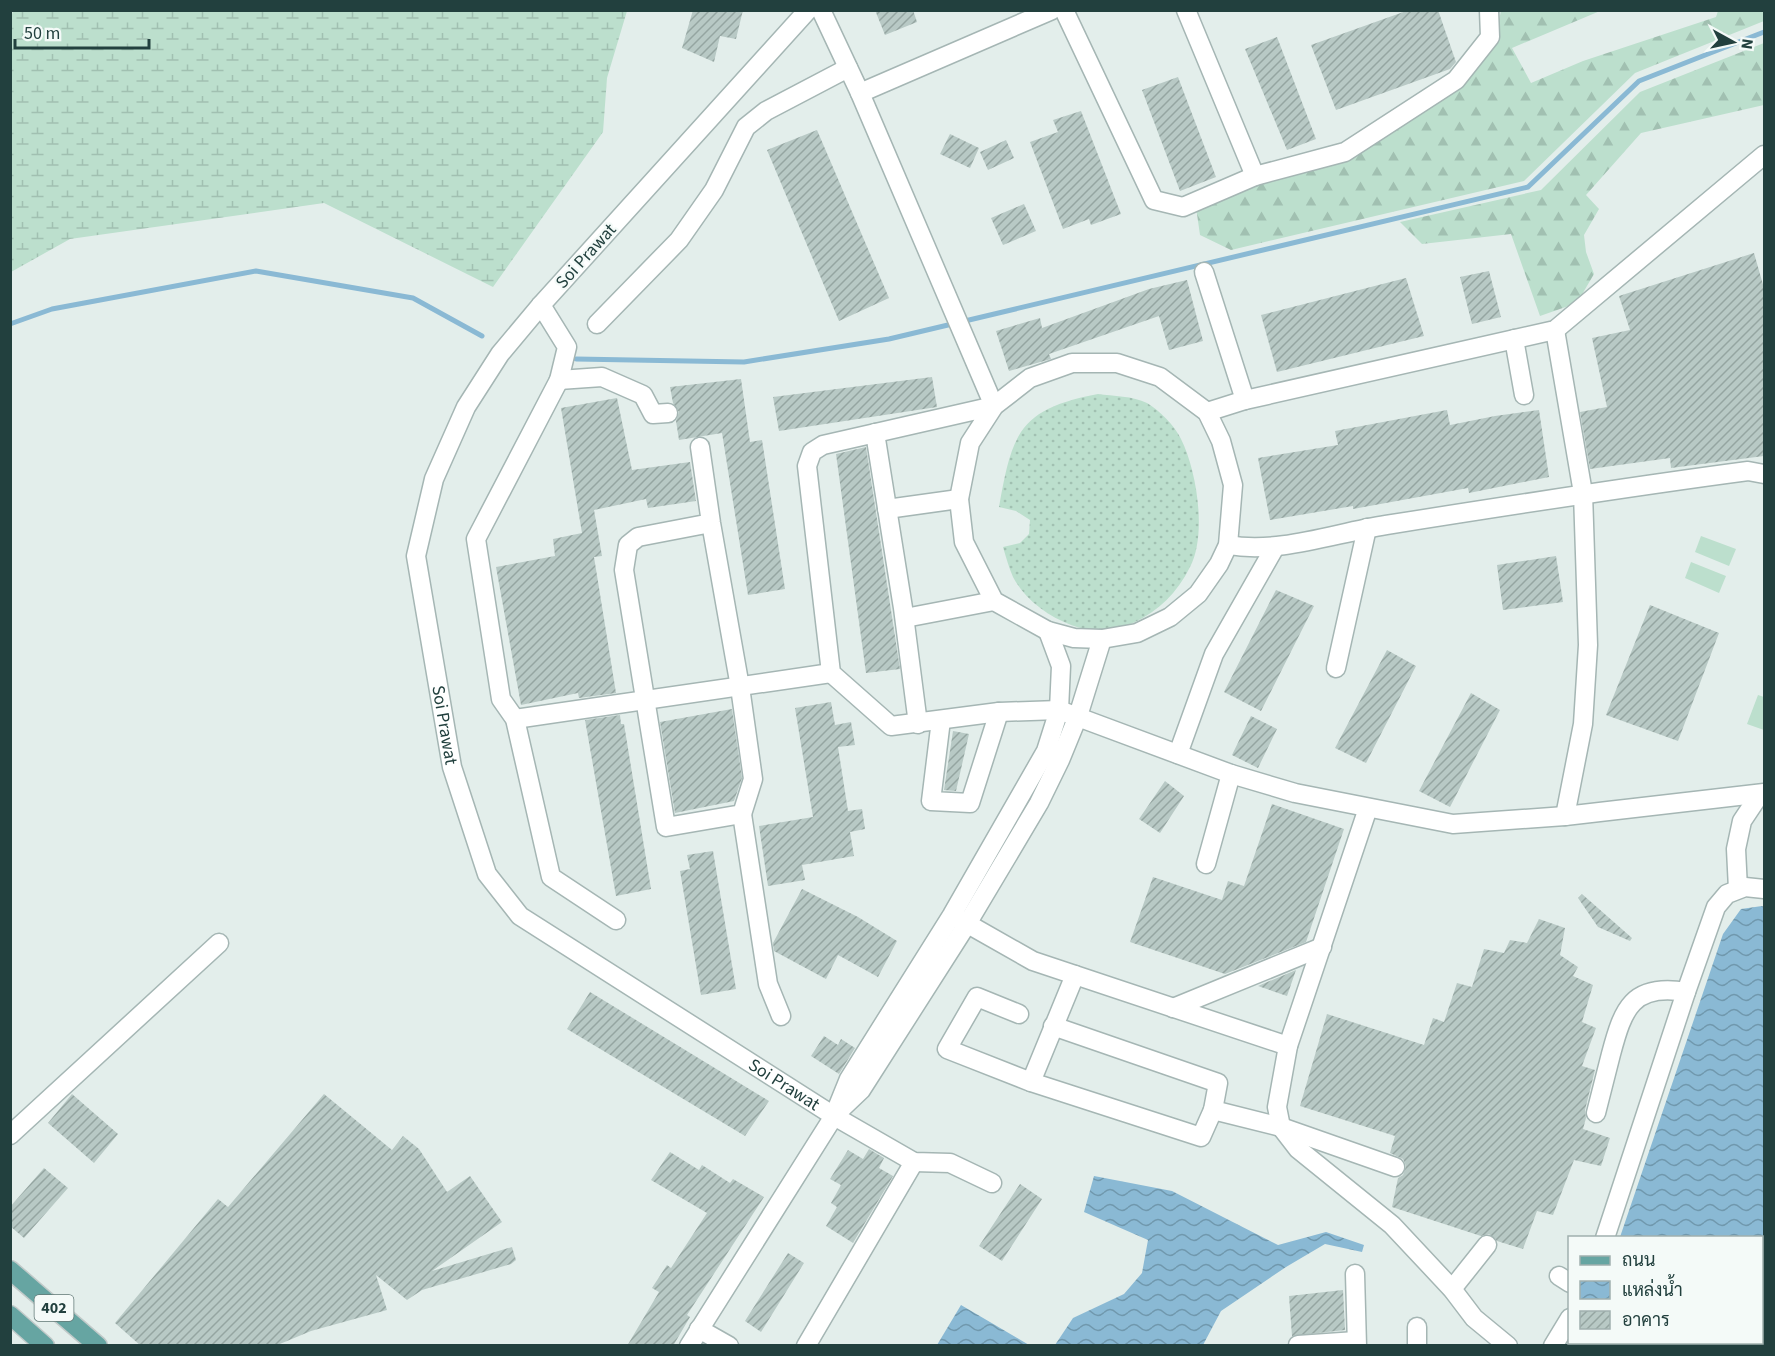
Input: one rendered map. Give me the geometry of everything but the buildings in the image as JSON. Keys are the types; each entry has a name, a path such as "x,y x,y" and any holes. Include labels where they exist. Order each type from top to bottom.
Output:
{"main road":[{"name":"402","path":"10,1270 98,1346"},
{"name":"402","path":"10,1315 45,1346"}],"street":[{"name":"Soi Prawat","path":"689,1346 834,1116 520,916 487,874 452,767 416,556 434,479 466,407 500,354 541,305 808,10"},
{"path":"821,10 860,93 994,406"},
{"path":"860,93 1052,10"},
{"path":"1064,10 1154,200 1183,207 1255,176 1345,152 1456,80 1490,37 1489,10"},
{"path":"1186,10 1255,176"},
{"path":"597,324 680,240 714,190 746,127 766,111 848,69"},
{"path":"1207,412 1245,400 1555,330 1764,155"},
{"path":"1203,272 1245,400"},
{"path":"541,305 567,347 559,380 476,539 501,699 515,719 551,877 616,920"},
{"path":"1555,330 1583,493 1588,645 1582,724 1565,816"},
{"path":"1514,339 1524,395"},
{"path":"1072,363 1117,363 1160,377 1207,412 1221,441 1233,484 1228,545 1219,564 1198,594 1170,617 1137,633 1102,639 1074,638 1048,631 994,601 964,542 959,499 970,443 994,406 1030,378 1072,363"},
{"path":"559,380 602,377 643,395 652,414 668,413"},
{"path":"994,406 823,445 812,452 807,466 831,673 891,726 999,712 1059,710 1231,774 1295,793 1453,824 1565,816 1762,793"},
{"path":"875,433 905,618 918,724"},
{"path":"700,447 753,779 742,813 768,984 781,1016"},
{"path":"1228,545 1275,547 1367,528 1583,493 1748,471 1764,474"},
{"path":"887,509 959,499"},
{"path":"711,523 638,537 628,545 624,570 666,827 742,813"},
{"path":"1336,668 1367,528"},
{"path":"1178,754 1214,654 1275,547"},
{"path":"905,618 994,601"},
{"path":"992,1183 950,1163 914,1162 834,1116 861,1090 960,920 1046,751 1059,710 1061,666 1048,631"},
{"path":"960,920 1039,803 1078,716 1102,639"},
{"path":"515,719 831,673"},
{"path":"941,720 931,801 970,803 999,712"},
{"path":"1206,864 1231,774"},
{"path":"1738,889 1736,849 1742,821 1762,793"},
{"path":"1368,808 1288,1046 1277,1107 1281,1127 1298,1149 1392,1225 1452,1289 1474,1318 1508,1346"},
{"path":"1606,1236 1716,907 1727,894 1745,886 1764,889"},
{"path":"960,920 1033,961 1288,1046"},
{"path":"10,1135 219,943"},
{"path":"1173,1008 1322,947"},
{"path":"1030,1082 1075,975"},
{"path":"1596,1113 1619,1022 1628,1007 1642,995 1670,990 1686,992"},
{"path":"1019,1014 977,997 947,1048 1030,1082 1201,1137 1213,1110 1218,1083 1053,1026"},
{"path":"1213,1110 1281,1127 1395,1167"},
{"path":"806,1346 914,1162"},
{"path":"1452,1289 1487,1245"},
{"path":"1298,1345 1357,1343 1355,1274"},
{"path":"1553,1346 1568,1320"},
{"path":"1417,1327 1417,1346"},
{"path":"699,1329 729,1346"}],"green space":[{"path":"13,10 627,11 607,78 603,132 493,287 324,203 70,239 11,272 10,21"},
{"path":"1501,11 1600,11 1512,48 1531,83 1583,61 1716,17 1718,11 1764,11 1764,21 1635,73 1524,181 1231,250 1200,235 1196,207 1262,181 1351,157 1460,88 1494,42"},
{"path":"1764,43 1764,105 1641,133 1586,195 1599,209 1584,235 1586,252 1594,274 1577,303 1540,316 1511,234 1422,244 1400,222 1541,190 1640,92"},
{"path":"1098,394 1147,403 1171,424 1181,439 1192,468 1199,521 1195,554 1185,576 1173,593 1159,607 1133,623 1102,630 1079,628 1062,621 1046,612 1024,593 1013,577 1003,547 1020,543 1029,534 1030,520 1016,511 999,507 1009,460 1024,428 1035,417 1051,408"},
{"path":"1701,536 1736,549 1729,566 1695,552"},
{"path":"1691,562 1726,576 1719,593 1685,578"},
{"path":"1758,695 1764,697 1764,730 1747,724"}],"water":[{"path":"1764,907 1764,1345 1618,1345 1763,1344 1763,1236 1620,1236 1723,934 1741,909"},
{"path":"1094,1176 1172,1191 1278,1245 1326,1232 1364,1245 1362,1252 1325,1244 1286,1267 1221,1311 1203,1345 1055,1345 1073,1318 1124,1294 1142,1273 1148,1240 1084,1212"},
{"path":"961,1305 1029,1345 937,1345"}],"waterway":[{"path":"576,359 744,362 889,339 1528,187 1639,81 1764,32"},
{"path":"10,324 52,309 256,271 413,298 482,336"}]}
